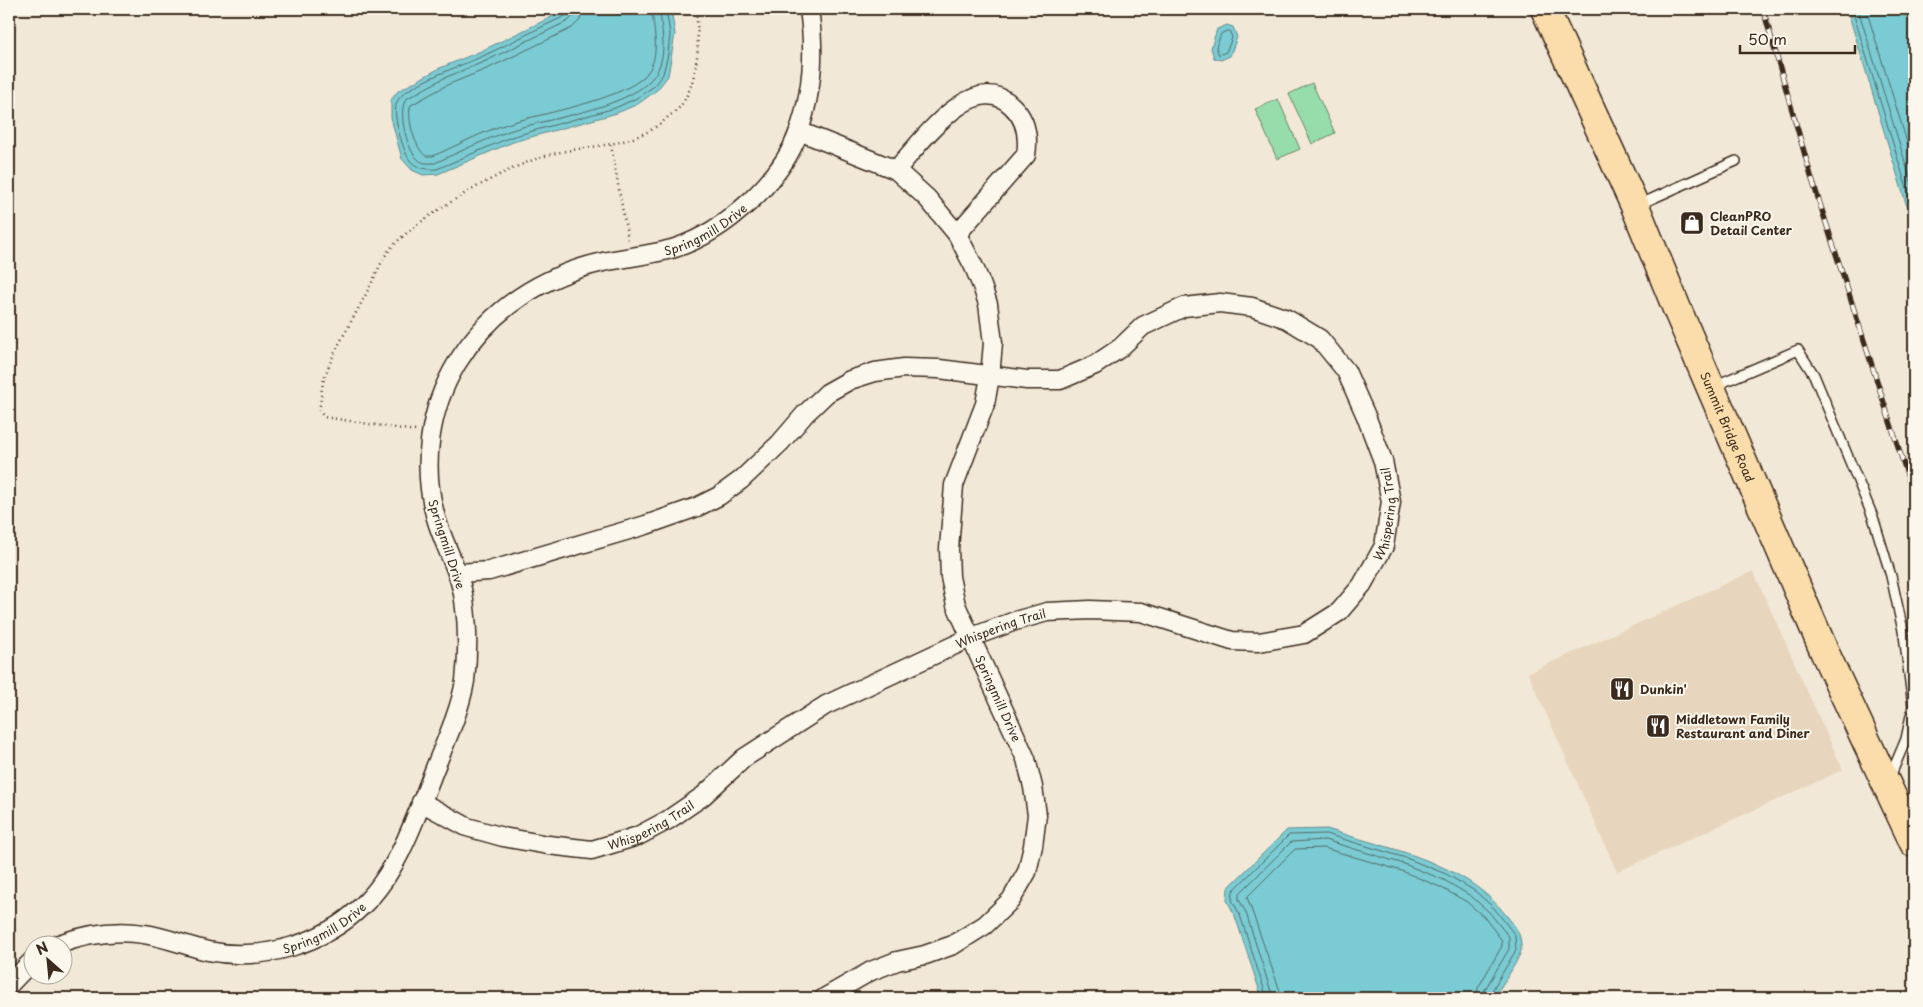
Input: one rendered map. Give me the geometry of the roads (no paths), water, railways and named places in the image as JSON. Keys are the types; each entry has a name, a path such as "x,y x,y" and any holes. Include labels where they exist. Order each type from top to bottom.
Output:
{"main road":[{"name":"Summit Bridge Road","path":"1545,9 1635,206 1710,388 1824,653 1914,843"}],"street":[{"name":"Springmill Drive","path":"72,939 114,931 146,934 209,951 237,955 270,952 302,943 333,929 363,906 380,886 395,861 421,802 459,707 465,678 467,636 464,600 458,573 436,517 429,486 429,453 433,419 446,380 464,352 506,306 540,284 572,270 674,248 704,236 731,218 754,198 779,168 799,132 811,84 814,41 809,9"},
{"path":"896,170 955,107 966,100 977,95 990,96 1002,98 1012,104 1020,114 1026,127 1028,143 1026,155 957,234"},
{"name":"Springmill Drive","path":"799,132 896,170 927,198 957,234 974,267 988,304 993,343 990,377 985,404 954,485 951,514 950,577 956,605 1026,759 1037,815 1033,846 1026,872 1011,900 985,925 953,945 925,955 897,961 871,972 824,998"},
{"name":"Whispering Trail","path":"421,802 467,827 521,840 592,850 638,836 668,820 703,796 744,758 826,705 972,638 1047,612 1090,610 1141,612 1232,641 1259,642 1304,634 1339,612 1362,584 1384,546 1391,502 1383,461 1346,371 1320,339 1288,319 1252,307 1220,303 1184,307 1143,326 1120,348 1095,365 1060,380 1027,380 990,377 939,369 904,368 875,372 850,380 827,393 805,414 780,443 741,480 719,496 697,507 489,571 458,573"},
{"path":"9,985 22,971"}],"lane":[{"path":"1635,206 1736,161"},
{"path":"1710,388 1798,350 1814,375 1873,517 1891,576 1904,635 1912,706 1906,739 1887,785"}],"water":[{"path":"568,9 671,9 675,34 668,76 657,90 638,104 617,113 513,142 438,174 423,175 412,170 402,159 391,118 391,100 398,91 440,68 481,51"},
{"path":"1847,9 1914,9 1914,230"},
{"path":"1227,25 1233,27 1237,37 1230,56 1221,60 1214,58 1211,48 1217,29"},
{"path":"1327,829 1424,859 1447,869 1489,897 1515,927 1521,944 1517,959 1493,998 1262,998 1235,916 1227,900 1228,888 1287,830"}],"railway":[{"path":"1763,9 1811,176 1914,496"}],"place":[{"name":"CleanPRO Detail Center","path":"1692,223"},
{"name":"Dunkin'","path":"1622,689"},
{"name":"Middletown Family Restaurant and Diner","path":"1658,726"}]}
